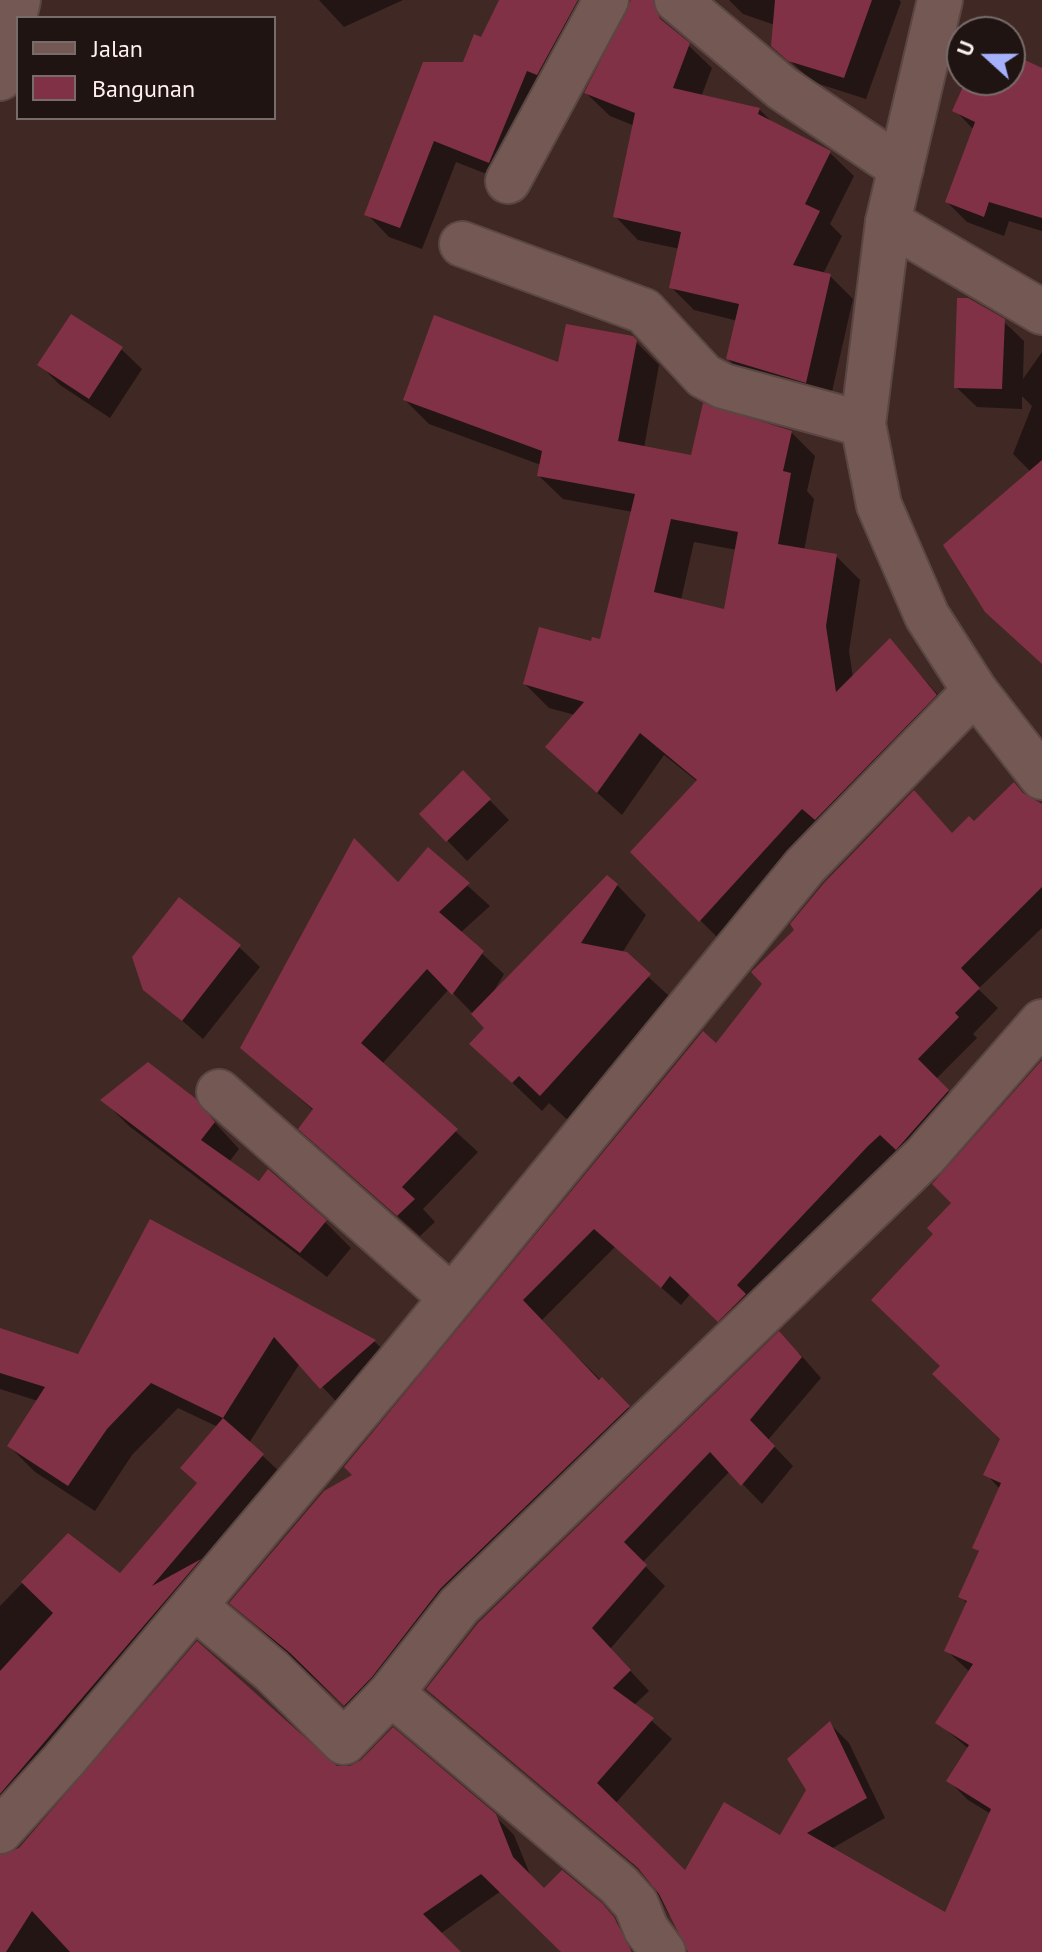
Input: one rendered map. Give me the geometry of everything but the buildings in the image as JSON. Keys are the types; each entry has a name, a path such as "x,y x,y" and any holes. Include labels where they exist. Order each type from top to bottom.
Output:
{"street":[{"path":"0,78 18,0"},
{"path":"508,181 606,0"},
{"path":"677,0 782,88 901,168"},
{"path":"940,0 888,222 863,424 879,505 927,616 975,691 1042,777"},
{"path":"888,222 1042,312"},
{"path":"462,244 644,311 704,376 723,386 863,424"},
{"path":"0,1831 194,1606 452,1298 805,866 975,691"},
{"path":"194,1606 272,1671 344,1742 391,1693 459,1606 925,1156 1042,1022"},
{"path":"219,1092 452,1298"},
{"path":"391,1693 619,1885 636,1904 646,1929 663,1952"}]}
